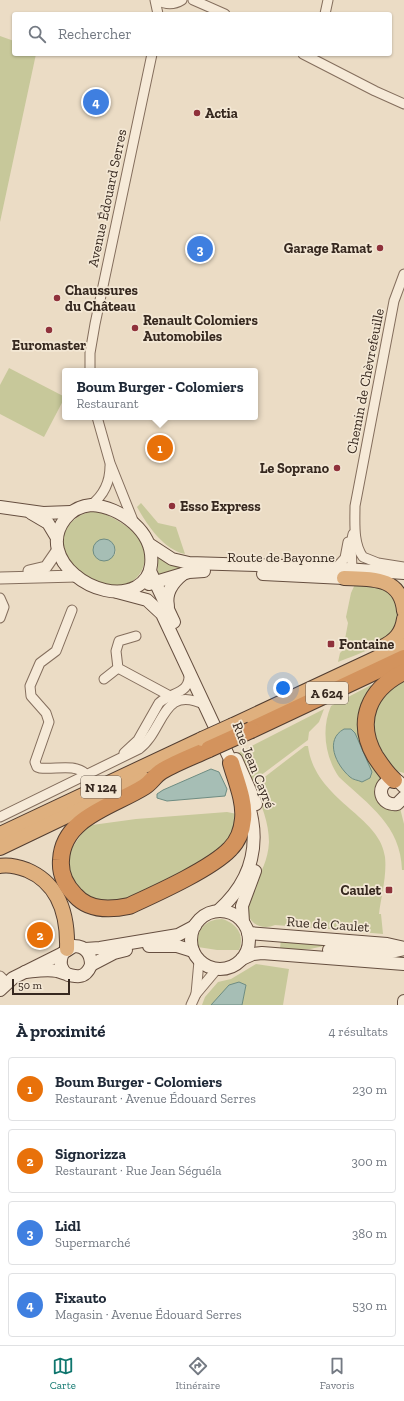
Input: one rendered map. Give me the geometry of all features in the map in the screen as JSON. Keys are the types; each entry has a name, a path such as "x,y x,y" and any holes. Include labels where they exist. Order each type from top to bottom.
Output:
{"highway":[{"path":"344,572 387,582 399,594 404,610"},
{"path":"362,664 376,650 392,642 402,629 404,619"},
{"name":"N 124","path":"0,834 206,744 233,725 404,645"},
{"name":"A 624","path":"161,772 206,744 251,730 404,658"},
{"path":"402,793 386,773 369,744 366,735 366,716 375,695 404,672"},
{"path":"161,772 146,787 102,808 86,818 76,827 66,840 61,856 62,874 70,891 84,903 107,909 129,906 206,867 230,850 241,832 244,813 231,763"},
{"name":"N 124","path":"0,848 161,772"},
{"path":"0,866 19,867 35,874 54,890 66,921 65,951"}],"main road":[{"path":"91,505 113,510 134,523 149,544 151,556 150,571 168,609 174,629 148,600 96,588 77,576 65,565 58,551 57,538 61,524 71,512 77,508 91,505"},
{"path":"0,507 56,514 71,512"},
{"path":"28,511 48,523 57,538"},
{"name":"Route de Bayonne","path":"149,544 172,559 184,563 344,572 404,573"},
{"path":"117,592 128,590 140,585 150,571"},
{"name":"Route de Bayonne","path":"140,585 156,583 184,573 204,571 289,575 344,572"},
{"path":"168,609 168,593 177,578 184,573"},
{"name":"Rue Jean Cayré","path":"174,629 188,667 251,812 255,833 254,849 249,868 241,884 230,900 218,911"},
{"name":"Rue Jean Cayré","path":"174,629 252,795 260,822 262,844 258,862 242,906 245,927"},
{"path":"91,965 114,953 133,948 171,946 196,956 208,966 217,969 226,969 235,965 242,959 247,951 249,942 245,927 232,914 218,911 208,914 200,919 195,926 191,939 196,956"},
{"path":"2,984 74,946 85,949 100,948 178,935 195,926"},
{"name":"Rue de Caulet","path":"245,927 387,944 404,948"},
{"name":"Rue de Caulet","path":"302,955 327,950 387,953 404,948"},
{"path":"25,972 48,970 72,977 82,976 89,970 91,965 91,959 85,949"},
{"path":"65,951 61,958 61,968 68,975"},
{"name":"Rue de Caulet","path":"242,959 253,954 262,953 404,964"}],"street":[{"path":"158,12 156,0 166,4 173,4 182,0"},
{"path":"193,0 206,3 222,12"},
{"path":"325,12 328,0"},
{"path":"166,12 173,4"},
{"name":"Avenue Édouard Serres","path":"90,368 90,353 95,324 152,56"},
{"path":"313,56 375,91 404,104"},
{"name":"Chemin de Chèvrefeuille","path":"404,274 396,291 391,314 355,506 358,547 363,557 378,563 404,567"},
{"path":"98,420 110,463 134,523"},
{"path":"91,505 102,495 110,478 110,463"},
{"path":"102,495 121,490"},
{"name":"Chemin de Chèvrefeuille","path":"344,572 345,558 355,522"},
{"name":"Chemin de Chèvrefeuille","path":"344,572 355,522"},
{"path":"0,572 42,569 50,563 58,551"},
{"path":"0,578 77,576"},
{"path":"0,598 4,607 0,618"},
{"path":"72,610 56,651 40,663 30,686 32,699 46,713 49,722 35,762 40,768 74,768 81,769 86,774"},
{"path":"118,668 116,651 119,641 136,636"},
{"path":"0,818 139,749 148,742 172,699 186,686 189,678 188,667"},
{"path":"104,679 118,668"},
{"path":"118,668 172,699 188,700 205,706"},
{"path":"196,956 196,994"},
{"path":"191,1005 196,994 217,969"}],"green space":[{"path":"0,36 12,40 12,56 36,56 0,222"},
{"path":"9,368 62,395 62,403 44,437 0,414 0,385"},
{"path":"141,503 158,523 176,527 185,554 170,547 157,536 137,507"},
{"path":"95,511 114,518 137,535 145,555 142,569 134,580 120,587 112,587 84,575 71,564 65,554 63,546 65,532 74,520 87,513","holes":["106,539 115,547 115,555 93,549 95,544"]},
{"path":"157,555 181,567 181,569 158,575"},
{"path":"356,582 373,582 393,594 400,614 399,623 394,632 387,639 367,650 338,662 340,653 343,650 348,623 346,617 351,593"},
{"path":"404,679 404,773 393,770 381,755 371,724 381,697"},
{"path":"371,685 374,688 365,704 384,777 379,781 374,790 382,806 389,809 400,808 404,824 404,870 402,870 396,841 390,829 372,807 339,777 330,761 326,743 326,724 331,706"},
{"path":"324,709 319,722 309,732 308,740 252,782 238,753"},
{"path":"305,746 308,746 313,765 322,781 372,830 381,842 385,857 385,879 379,914 381,914 383,934 350,931 350,927 344,927 344,930 275,925 265,927 256,924 249,917 248,906 250,898 266,860 269,842 269,835 262,806 253,786"},
{"path":"227,812 237,814 240,818 225,846 203,862 132,898 104,902 92,899 79,891 67,869 68,854 85,829 92,825 136,819"},
{"path":"222,919 236,927 241,940 239,950 217,950 198,947 198,935 203,927 211,921"},
{"path":"281,938 338,943 310,949 280,949"},
{"path":"256,964 289,969 283,1005 202,1005 205,997 218,982 231,979"}],"shaded area":[{"path":"100,539 108,539 115,546 115,554 108,561 100,561 93,554 93,546"},
{"path":"344,729 351,729 355,733 372,772 370,778 362,782 351,778 345,772 340,766 334,753 333,746 335,739"},
{"path":"211,769 219,772 227,789 225,796 167,801 157,798 157,794 163,790"},
{"path":"239,982 246,985 242,1005 211,1005 229,985"}],"place":[{"name":"Fixauto","path":"96,102"},
{"name":"Actia","path":"197,113"},
{"name":"Garage Ramat","path":"380,248"},
{"name":"Lidl","path":"200,249"},
{"name":"Chaussures du Château","path":"57,298"},
{"name":"Renault Colomiers Automobiles","path":"135,328"},
{"name":"Euromaster","path":"49,330"},
{"name":"Boum Burger - Colomiers","path":"160,448"},
{"name":"Le Soprano","path":"337,468"},
{"name":"Esso Express","path":"172,506"},
{"name":"Fontaine","path":"331,644"},
{"name":"Caulet","path":"389,890"},
{"name":"Signorizza","path":"40,935"}]}
